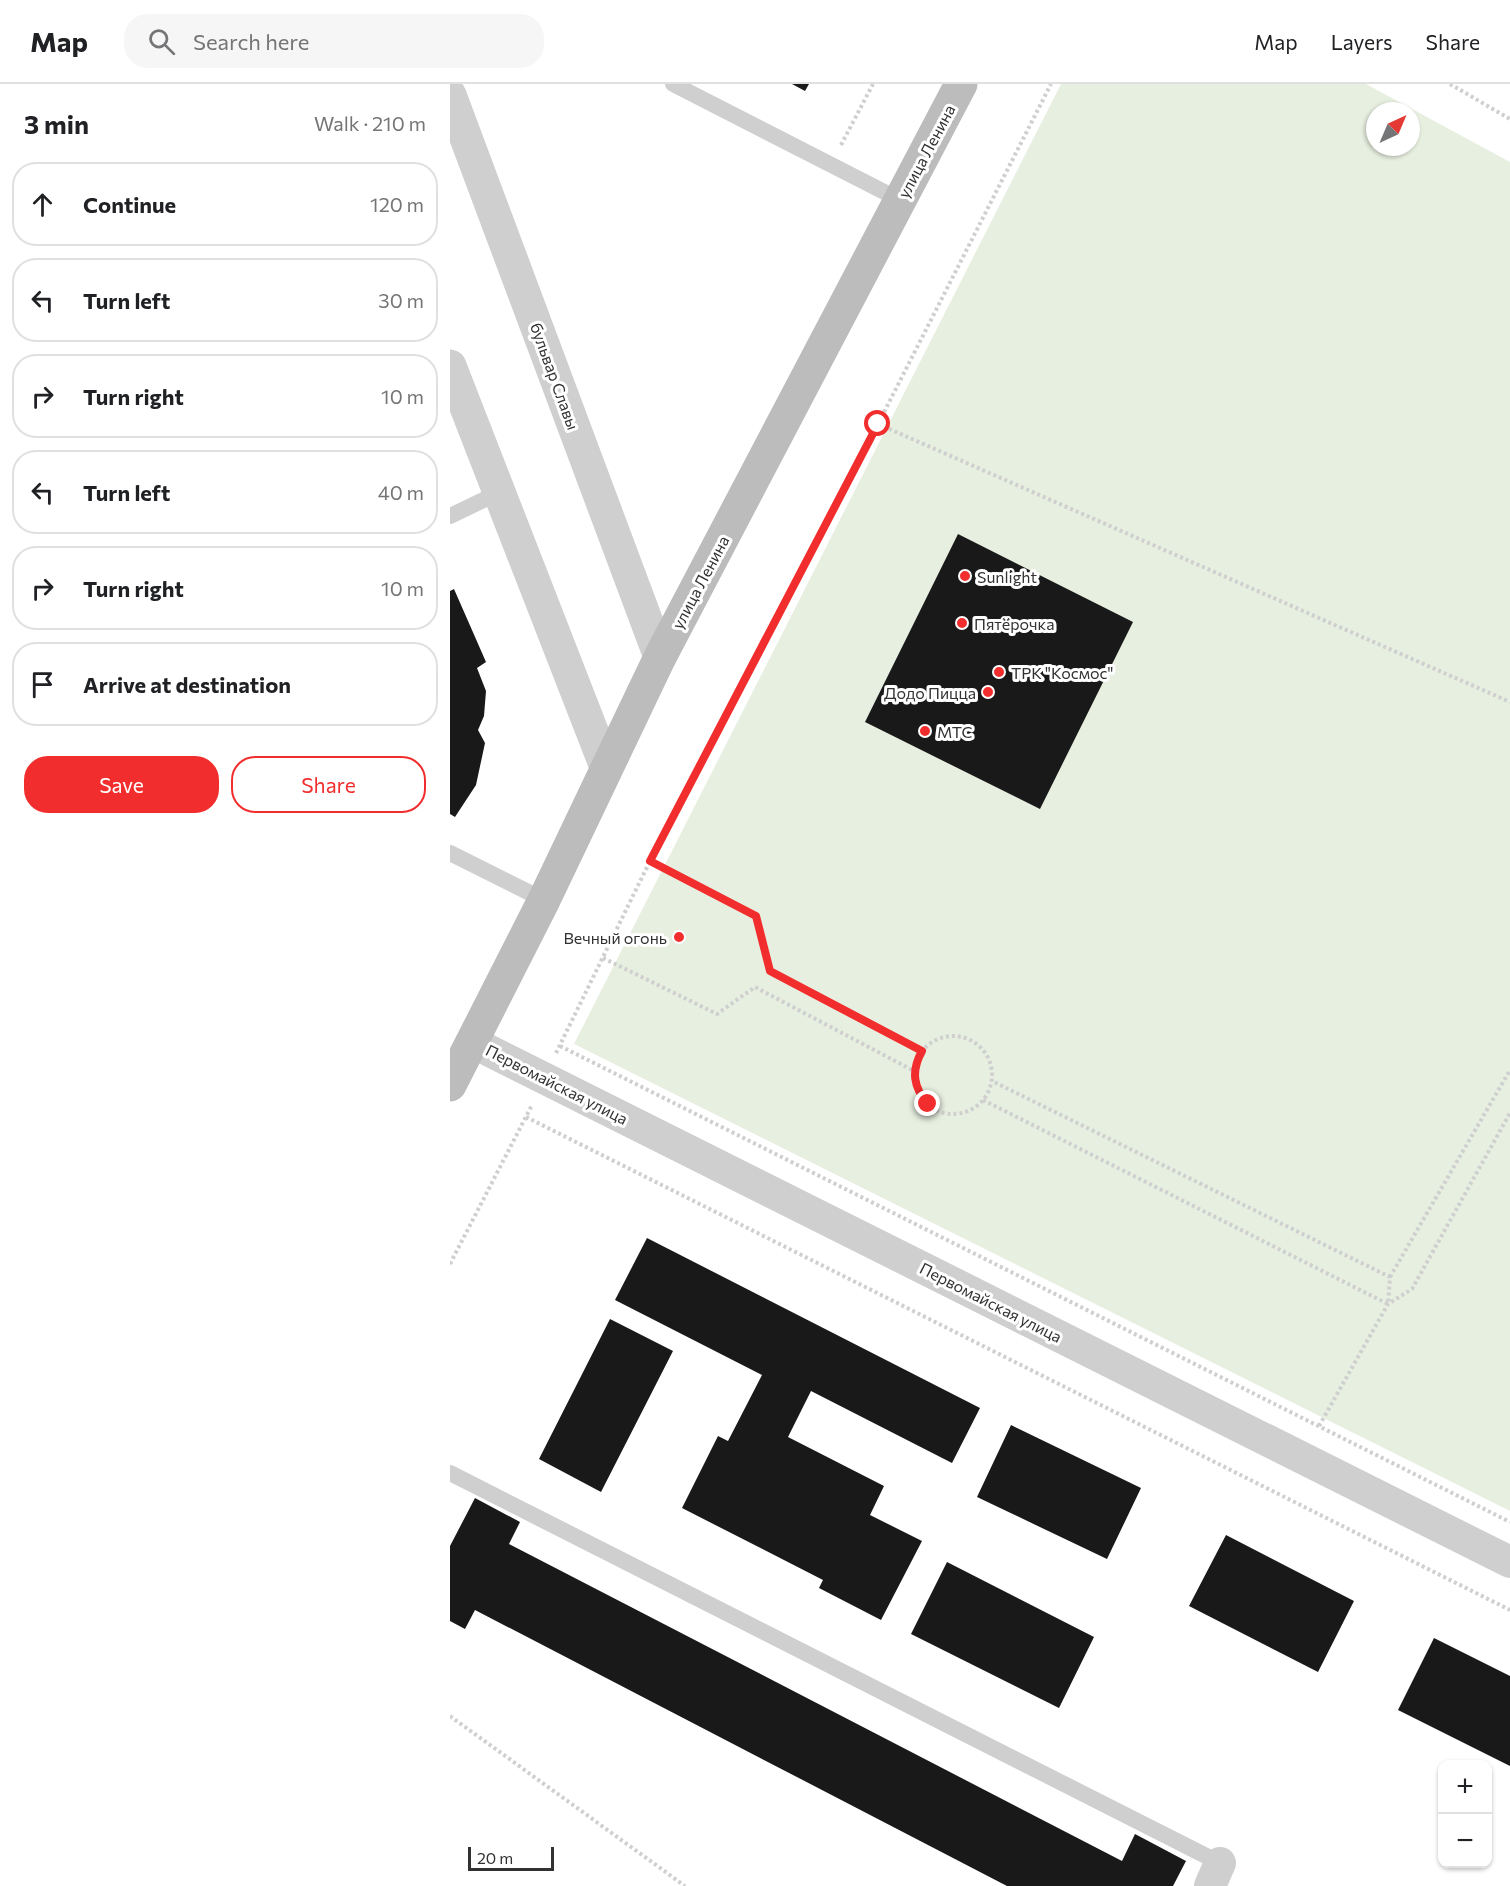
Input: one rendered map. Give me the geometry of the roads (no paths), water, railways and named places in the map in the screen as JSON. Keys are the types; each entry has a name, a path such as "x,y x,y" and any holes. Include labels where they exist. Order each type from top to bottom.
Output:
{"main road":[{"name":"улица Ленина","path":"450,1085 544,900 660,657 961,84"}],"street":[{"name":"бульвар Славы","path":"450,94 660,657"},
{"path":"450,366 606,767"},
{"name":"Первомайская улица","path":"472,1042 1510,1562"}],"lane":[{"path":"673,84 900,200"},
{"path":"450,516 498,493"},
{"path":"450,853 544,900"},
{"path":"450,1473 1215,1874"}],"place":[{"name":"Sunlight","path":"965,576"},
{"name":"Пятёрочка","path":"962,623"},
{"name":"ТРК \"Космос\"","path":"999,672"},
{"name":"Додо Пицца","path":"988,692"},
{"name":"МТС","path":"925,731"},
{"name":"Вечный огонь","path":"679,937"}]}
